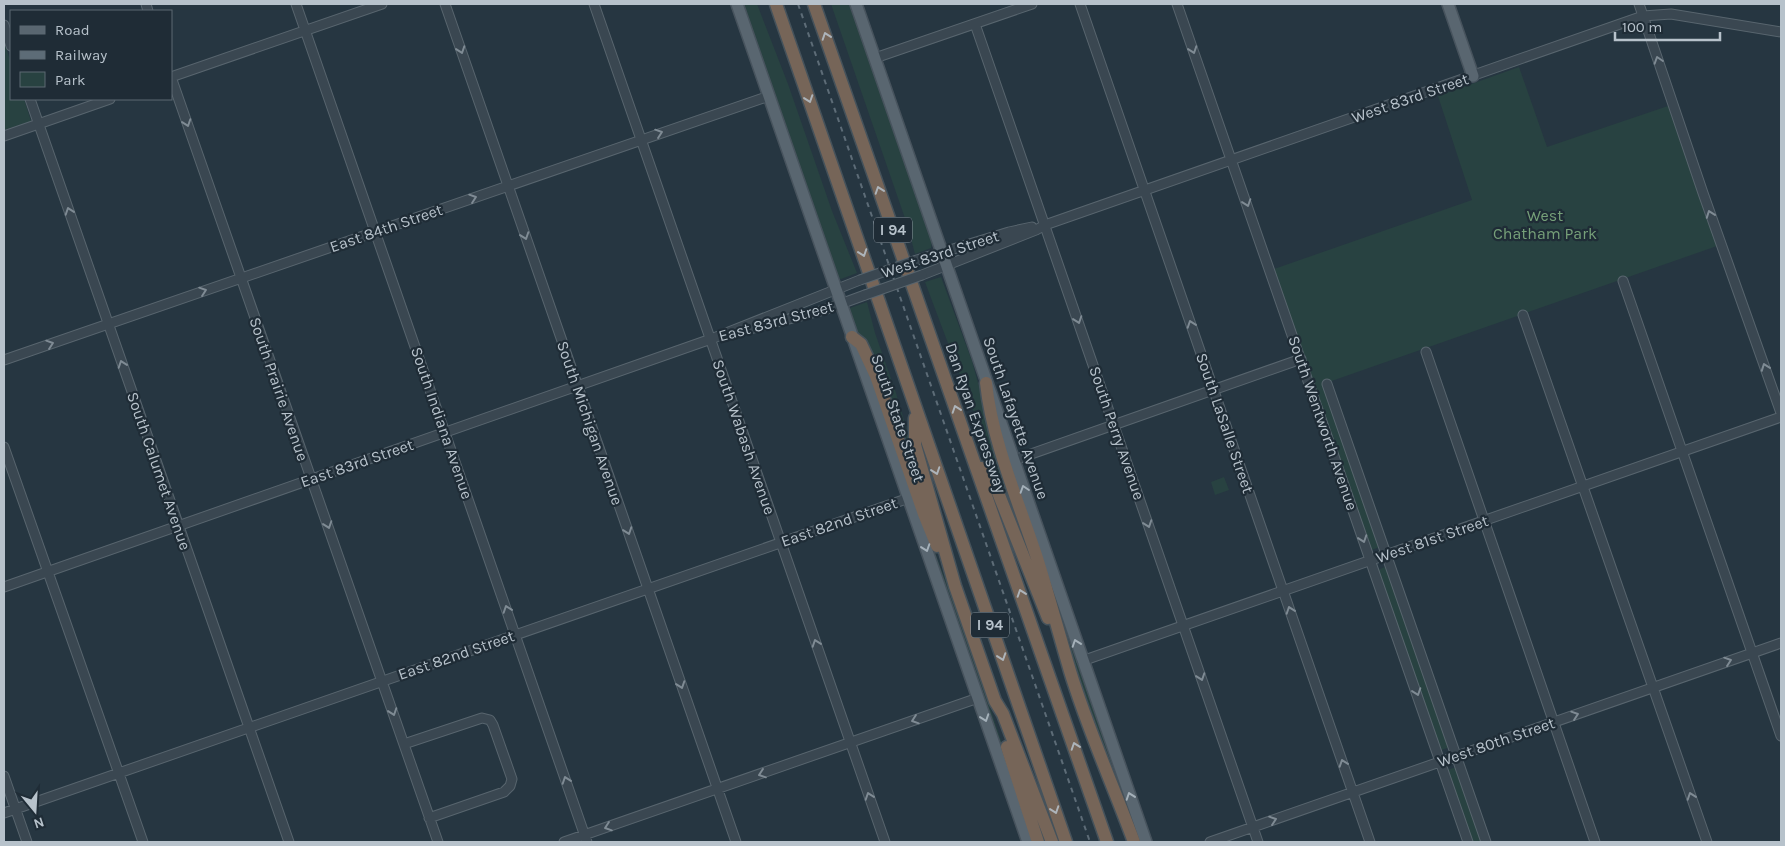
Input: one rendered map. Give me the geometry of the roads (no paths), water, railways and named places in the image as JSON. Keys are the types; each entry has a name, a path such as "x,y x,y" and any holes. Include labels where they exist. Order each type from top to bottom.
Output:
{"highway":[{"name":"I 94","path":"776,4 1066,842"},
{"name":"Dan Ryan Expressway","path":"814,4 1108,842"},
{"path":"852,337 861,344 876,376 924,514 946,570 955,586"},
{"path":"986,383 988,402 1001,451 1045,582 1070,671 1109,781 1126,842"},
{"path":"915,408 914,445 955,586 995,702 997,716 1038,842"},
{"path":"972,455 997,490 1021,546 1060,651 1070,671"},
{"path":"995,702 1003,714 1052,842"},
{"path":"1109,781 1119,801 1134,842"}],"main road":[{"name":"South State Street","path":"737,4 1028,842"},
{"name":"South Lafayette Avenue","path":"856,4 948,266 986,383 994,400 1082,662 1146,842"},
{"path":"1448,4 1474,76"}],"street":[{"name":"South Indiana Avenue","path":"296,4 586,839"},
{"path":"172,77 382,4"},
{"name":"South Michigan Avenue","path":"445,4 736,842"},
{"name":"South Wabash Avenue","path":"594,4 885,842"},
{"path":"875,58 1032,4"},
{"name":"South LaSalle Street","path":"1080,4 1370,842"},
{"name":"South Wentworth Avenue","path":"1177,4 1468,842"},
{"path":"1639,4 1703,193 1781,413"},
{"name":"West 83rd Street","path":"836,289 942,252 1009,232 1045,225 1643,16 1671,14 1781,32"},
{"path":"4,24 10,43"},
{"name":"South Perry Avenue","path":"975,24 1258,842"},
{"name":"South Prairie Avenue","path":"172,80 438,842"},
{"name":"East 84th Street","path":"4,360 768,96"},
{"name":"South Calumet Avenue","path":"30,100 289,842"},
{"path":"4,136 107,100"},
{"name":"West 83rd Street","path":"841,304 948,266 1045,225"},
{"path":"1623,282 1781,736"},
{"name":"East 83rd Street","path":"4,587 711,339 836,289"},
{"name":"East 83rd Street","path":"711,339 841,304"},
{"path":"1523,315 1707,842"},
{"path":"1426,352 1595,842"},
{"path":"1014,460 1301,359"},
{"name":"South Wentworth Avenue","path":"1327,384 1486,842"},
{"name":"West 81st Street","path":"1082,662 1781,417"},
{"path":"4,447 143,842"},
{"name":"East 82nd Street","path":"4,813 909,498"},
{"name":"West 80th Street","path":"1210,842 1781,643"},
{"path":"564,842 586,839 717,790 978,698"},
{"path":"404,744 478,719 485,718 490,720 493,725 511,784 504,792 429,818"},
{"path":"4,776 27,842"}],"railway":[{"path":"798,4 1090,842"}],"park label":[{"name":"West Chatham Park","path":"1545,224"}]}
